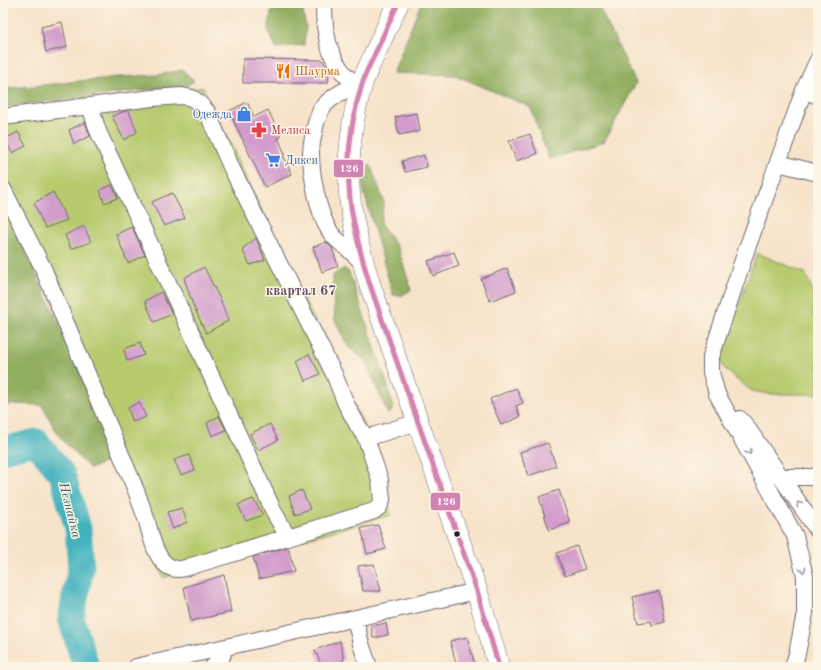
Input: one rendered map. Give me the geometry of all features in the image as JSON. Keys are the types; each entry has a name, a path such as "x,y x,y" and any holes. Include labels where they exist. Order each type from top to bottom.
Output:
{"main road":[{"path":"398,3 362,83 355,115 351,146 349,186 350,198 356,231 369,282 477,592 500,667"}],"street":[{"path":"324,3 327,39 336,62 348,77 355,82 362,83"},
{"path":"793,667 805,614 805,576 795,536 717,394 711,372 711,357 746,251 778,163 811,93 818,60"},
{"path":"362,83 343,91 330,100 321,110 314,133 311,152 312,173 325,223 335,238 364,264"},
{"path":"3,117 152,98 182,96 192,98 200,104 207,112 232,169 331,367 346,404 366,438 380,480 382,500 380,507 374,511 188,567 177,569 164,563 158,555 153,543 144,509 43,268 3,189"},
{"path":"90,106 98,131 275,514 288,537"},
{"path":"778,163 818,173"},
{"path":"717,394 746,426 818,531"},
{"path":"366,438 418,422"},
{"path":"780,477 818,475"},
{"path":"136,667 477,592"},
{"path":"355,618 361,644 369,667"},
{"path":"213,667 222,658 224,654 223,648"}],"green space":[{"path":"273,3 301,3 306,27 304,45 276,48 268,29"},
{"path":"421,3 597,3 636,83 604,142 549,159 530,107 455,75 393,73"},
{"path":"183,70 194,81 188,85 3,107 3,89 119,77 157,75"},
{"path":"203,87 365,427 386,489 391,515 163,578 3,178 3,122"},
{"path":"370,164 384,202 380,224 398,248 411,290 401,296 393,295 363,189 363,171"},
{"path":"3,202 71,350 115,458 90,469 58,435 42,405 11,404 3,407"},
{"path":"757,253 805,273 814,298 814,309 812,314 818,322 818,394 768,394 752,391 724,368 720,360"},
{"path":"344,268 349,272 388,386 393,410 388,414 364,359 348,347 335,320 333,275"}],"building":[{"path":"62,22 67,47 46,52 41,27"},
{"path":"243,59 323,60 329,73 328,83 243,83"},
{"path":"247,102 254,117 268,110 281,137 278,138 285,154 283,155 292,174 265,187 229,111"},
{"path":"129,111 137,132 124,140 112,116"},
{"path":"417,113 420,131 399,135 395,117"},
{"path":"85,122 90,136 74,144 69,130"},
{"path":"18,132 26,146 12,153 5,139"},
{"path":"530,134 537,154 516,161 509,141"},
{"path":"424,155 427,167 405,172 402,161"},
{"path":"112,185 118,198 104,203 100,190"},
{"path":"53,192 67,220 45,228 34,203"},
{"path":"172,193 185,218 164,226 152,202"},
{"path":"84,226 91,242 71,249 65,235"},
{"path":"132,227 145,255 128,263 116,234"},
{"path":"256,238 265,260 250,265 242,249"},
{"path":"326,242 332,248 338,266 322,272 313,247"},
{"path":"454,252 459,266 433,276 428,261"},
{"path":"204,267 221,301 228,321 206,333 193,305 184,278"},
{"path":"507,268 516,291 490,301 481,279"},
{"path":"161,292 172,314 154,322 145,301"},
{"path":"140,343 144,355 127,361 124,349"},
{"path":"309,354 320,374 305,381 297,361"},
{"path":"516,388 523,403 516,406 520,417 501,425 490,399"},
{"path":"139,402 146,417 133,422 128,408"},
{"path":"219,416 226,430 212,436 207,423"},
{"path":"270,424 278,440 258,450 250,434"},
{"path":"548,443 556,466 528,476 520,452"},
{"path":"189,455 195,470 181,475 174,460"},
{"path":"302,490 310,509 295,514 289,496"},
{"path":"559,490 570,523 549,530 539,497"},
{"path":"253,499 263,515 246,521 238,505"},
{"path":"182,508 187,522 173,529 167,512"},
{"path":"378,525 386,549 367,554 361,528"},
{"path":"577,546 585,569 565,576 557,553"},
{"path":"288,547 294,571 259,579 253,557"},
{"path":"374,564 381,591 363,591 358,566"},
{"path":"224,575 231,612 191,621 184,587"},
{"path":"659,591 665,622 652,625 651,621 638,623 632,597"},
{"path":"386,623 388,635 373,638 371,626"},
{"path":"467,637 475,665 469,667 457,667 450,641"},
{"path":"340,641 344,660 322,667 315,650"}],"waterway":[{"name":"Незнайка","path":"3,450 36,442 62,474 78,528 81,567 71,618 86,667"}],"transit line":[{"name":"126","path":"398,3 365,74 355,110 349,154 351,209 369,282 477,591 499,667"}],"place":[{"name":"Шаурма","path":"283,71"},
{"name":"Одежда","path":"244,114"},
{"name":"Мелиса","path":"259,130"},
{"name":"Дикси","path":"273,160"}],"district":[{"name":"квартал 67","path":"301,290"}]}
